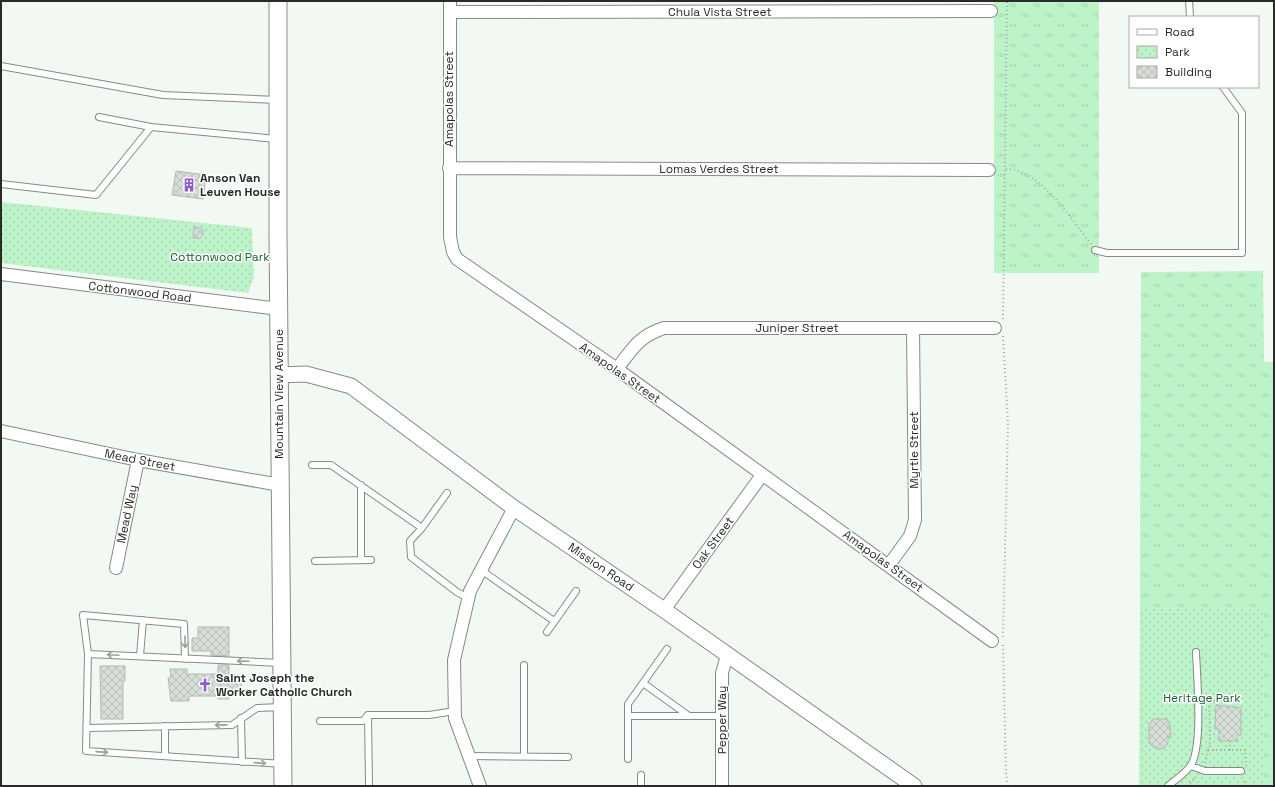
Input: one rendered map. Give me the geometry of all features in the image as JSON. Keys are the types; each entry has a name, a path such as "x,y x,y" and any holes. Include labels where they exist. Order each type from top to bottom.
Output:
{"main road":[{"name":"Mountain View Avenue","path":"278,1 279,375 283,786"}],"street":[{"name":"Chula Vista Street","path":"450,7 991,11"},
{"name":"Amapolas Street","path":"450,7 449,168 451,244 457,259 616,369 889,565 992,641"},
{"name":"Lomas Verdes Street","path":"449,168 989,170"},
{"name":"Cottonwood Road","path":"1,274 279,309"},
{"name":"Juniper Street","path":"616,369 641,339 652,332 664,328 1000,328"},
{"name":"Myrtle Street","path":"889,565 910,536 915,520 913,328"},
{"name":"Mission Road","path":"279,375 306,374 351,386 514,508 664,610 914,786"},
{"name":"Mead Street","path":"1,431 138,460 280,485"},
{"name":"Mead Way","path":"116,568 138,460"},
{"name":"Oak Street","path":"664,610 762,475"},
{"path":"480,786 455,718 454,660 470,590 514,508"},
{"name":"Pepper Way","path":"722,786 722,673 727,655"}],"lane":[{"path":"1189,1 1190,16"},
{"path":"1,66 163,95 278,100"},
{"path":"1095,250 1107,253 1242,253 1242,113 1224,88"},
{"path":"99,117 151,127 278,140"},
{"path":"1,184 96,195 151,127"},
{"path":"312,465 331,465 422,528"},
{"path":"360,485 360,560"},
{"path":"447,493 422,528 410,541 411,557 457,592 468,598"},
{"path":"315,561 371,560"},
{"path":"481,570 554,621"},
{"path":"546,632 576,591"},
{"path":"185,659 184,624 83,615 88,654 86,751 283,764"},
{"path":"140,656 143,620"},
{"path":"628,759 628,704 667,649"},
{"path":"1168,786 1191,766 1195,755 1198,738 1196,652"},
{"path":"88,654 282,663"},
{"path":"524,665 524,756"},
{"path":"643,683 690,716"},
{"path":"86,728 232,725 257,708 283,707"},
{"path":"368,715 429,715 455,711"},
{"path":"320,721 364,721 368,715"},
{"path":"368,715 369,786"},
{"path":"628,716 722,716"},
{"path":"241,718 242,762"},
{"path":"165,726 165,756"},
{"path":"469,756 568,757"},
{"path":"1191,766 1205,770 1244,769"},
{"path":"641,776 641,786"}],"path":[{"path":"1007,1 1006,169 1000,328 1008,423 1003,651 1006,774 1008,786"},
{"path":"1006,169 1024,172 1043,187 1064,210 1095,250"},
{"path":"1230,742 1230,750"},
{"path":"1208,750 1244,750 1244,769"},
{"path":"1244,786 1244,778 1246,778"}],"green space":[{"path":"994,1 1099,1 1099,273 994,273"},
{"name":"Cottonwood Park","path":"1,202 252,228 254,277 248,293 1,263"},
{"path":"1263,271 1264,362 1274,362 1274,786 1264,786 1263,610 1140,608 1141,272"},
{"name":"Heritage Park","path":"1140,608 1263,610 1264,786 1139,786"}],"building":[{"name":"Anson Van Leuven House","path":"176,171 206,175 203,199 172,195"},
{"path":"194,227 201,228 203,231 203,235 200,238 193,238"},
{"path":"198,627 229,627 229,656 211,655 211,651 192,651 192,638 198,638"},
{"name":"Saint Joseph the Worker Catholic Church","path":"218,665 229,665 229,675 241,675 241,694 229,694 229,699 218,699 218,696 189,696 189,701 171,701 168,678 171,678 170,669 187,669 187,674 218,674"},
{"path":"100,666 125,666 125,681 123,681 123,719 101,719"},
{"path":"1216,705 1241,708 1241,735 1237,735 1237,741 1219,741 1219,729 1215,729"},
{"path":"1152,719 1168,719 1171,737 1168,737 1168,743 1163,749 1155,748 1149,743 1149,723 1152,723"}],"place":[{"name":"Anson Van Leuven House","path":"189,185"},
{"name":"Saint Joseph the Worker Catholic Church","path":"205,685"}]}
